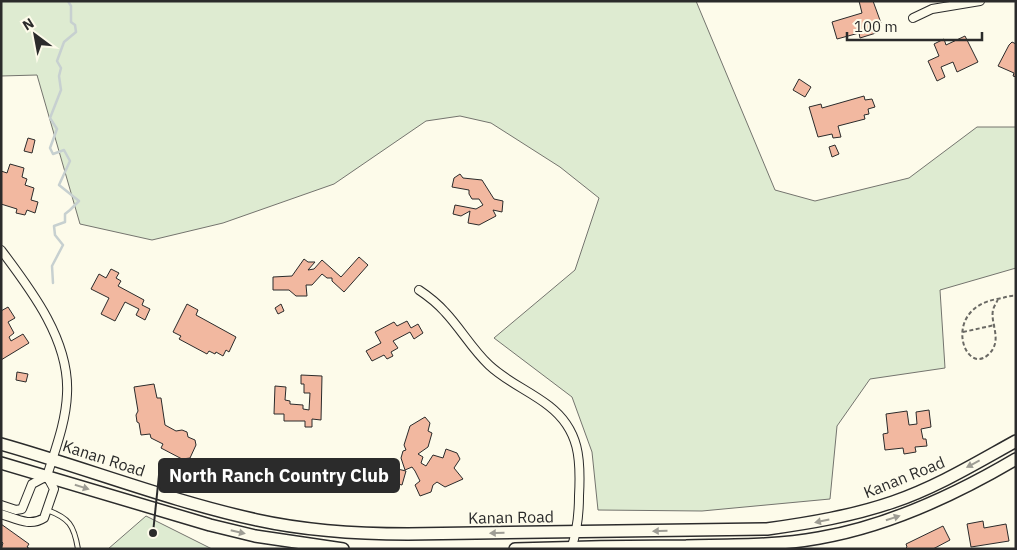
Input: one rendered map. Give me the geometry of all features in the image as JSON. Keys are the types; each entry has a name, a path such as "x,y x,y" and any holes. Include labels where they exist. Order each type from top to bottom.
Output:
{"main road":[{"name":"Kanan Road","path":"1,444 52,458 210,509 258,520 304,529 352,534 408,534 767,529 837,518 895,501 936,484 1016,440"},
{"name":"Kanan Road","path":"515,549 771,545 819,538 858,530 904,515 981,479 1016,459"},
{"name":"Kanan Road","path":"1,463 210,526 255,536 343,549"}],"street":[{"path":"913,18 932,9 980,1"},
{"path":"1,250 22,278 55,334 65,365 67,394 64,421 47,476 54,489 44,518 36,523 26,522 1,514"},
{"path":"419,290 446,313 473,348 490,366 510,382 549,406 568,427 576,444 580,465 576,532 572,548"},
{"path":"26,522 22,509 32,484 47,476"},
{"path":"1,505 16,510 22,509"}],"lane":[{"path":"47,510 62,516 74,529 78,549"}],"path":[{"path":"998,299 993,310 996,333 994,346 989,354 975,359 969,356 964,348 963,326 968,313 990,300 1011,295 1016,296"},
{"path":"963,332 995,325"}],"green space":[{"path":"1,1 696,1 775,190 815,201 909,178 977,127 1016,127 1016,268 940,290 945,368 870,379 837,426 830,499 702,511 598,510 592,452 572,397 494,338 575,270 599,198 560,167 491,123 460,116 426,121 334,184 223,223 152,240 80,224 37,75 1,76"},
{"path":"146,516 212,549 108,549"}],"building":[{"path":"859,1 873,1 881,23 874,25 876,33 860,38 859,33 837,39 832,22 862,13"},
{"path":"965,36 978,62 957,72 953,62 941,67 945,77 937,81 928,61 939,56 934,44 944,39 946,45"},
{"path":"1012,42 1016,44 1016,77 1013,76 1014,73 998,66"},
{"path":"799,79 811,87 805,97 793,90"},
{"path":"864,96 865,100 872,99 875,107 868,109 869,114 864,115 865,119 838,126 841,137 833,138 832,134 818,137 809,107 821,104 822,108"},
{"path":"28,138 35,140 32,153 24,151"},
{"path":"835,145 839,154 832,157 829,147"},
{"path":"10,164 24,168 22,177 27,179 25,185 34,188 31,200 38,202 35,213 27,210 25,215 16,213 17,209 1,204 1,171 7,173"},
{"path":"460,174 463,178 482,180 494,199 503,201 502,212 493,210 496,216 479,225 468,223 470,211 461,216 453,214 455,205 476,209 483,205 479,199 472,199 469,190 452,187 454,178"},
{"path":"359,257 368,265 344,292 332,281 332,278 327,278 322,274 312,285 306,285 307,296 296,296 289,290 273,290 273,277 292,276 304,259 308,262 315,262 308,270 314,269 322,260 341,277"},
{"path":"111,269 119,273 116,278 121,281 118,286 144,300 142,305 150,309 145,320 136,315 139,309 125,302 115,321 101,314 109,298 91,289 99,274 106,278"},
{"path":"187,304 198,310 196,315 236,337 229,352 226,350 223,356 209,351 207,354 179,339 181,336 173,332"},
{"path":"281,304 284,311 278,314 275,308"},
{"path":"8,307 15,318 8,322 14,333 9,337 11,341 23,334 29,343 1,360 1,311"},
{"path":"407,321 411,328 418,324 423,333 414,339 410,332 393,341 398,348 391,352 393,356 387,359 384,355 372,361 366,351 381,343 375,332 394,322 397,326"},
{"path":"17,372 28,374 26,382 16,380"},
{"path":"301,375 322,376 321,420 312,419 312,427 305,427 305,421 284,421 284,414 274,414 275,386 286,387 285,400 290,401 290,404 303,405 303,409 309,410 310,393 304,393"},
{"path":"154,384 157,398 161,398 165,425 176,431 182,430 187,432 188,437 195,440 196,445 190,458 182,459 161,448 163,444 151,438 150,434 141,435 139,423 137,422 136,415 138,411 134,387"},
{"path":"929,410 931,427 921,429 927,446 915,447 916,452 904,454 903,448 885,450 883,434 888,433 886,414 907,411 909,425 917,424 916,412"},
{"path":"425,417 430,423 428,431 432,433 428,447 418,454 423,457 421,463 426,466 433,455 443,458 446,449 457,453 460,459 454,468 463,479 445,487 437,482 433,485 431,492 420,496 415,485 420,481 415,471 412,467 405,470 401,458 403,451 406,450 404,445 410,426"},
{"path":"389,467 406,471 402,485 398,484 397,488 384,484"},
{"path":"983,521 984,528 1006,524 1009,541 971,547 967,524"},
{"path":"1,524 29,544 27,547 30,549 1,549 3,543 1,541"},
{"path":"943,526 950,540 933,549 905,549 907,547 906,544"}],"waterway":[{"path":"53,283 52,266 63,245 55,235 54,226 65,222 65,214 79,201 59,185 70,161 64,150 53,154 50,148 57,129 50,118 61,90 59,76 61,68 57,61 64,42 76,32 75,25 71,22 71,6 68,1"}],"place":[{"name":"North Ranch Country Club","path":"153,533"}]}
